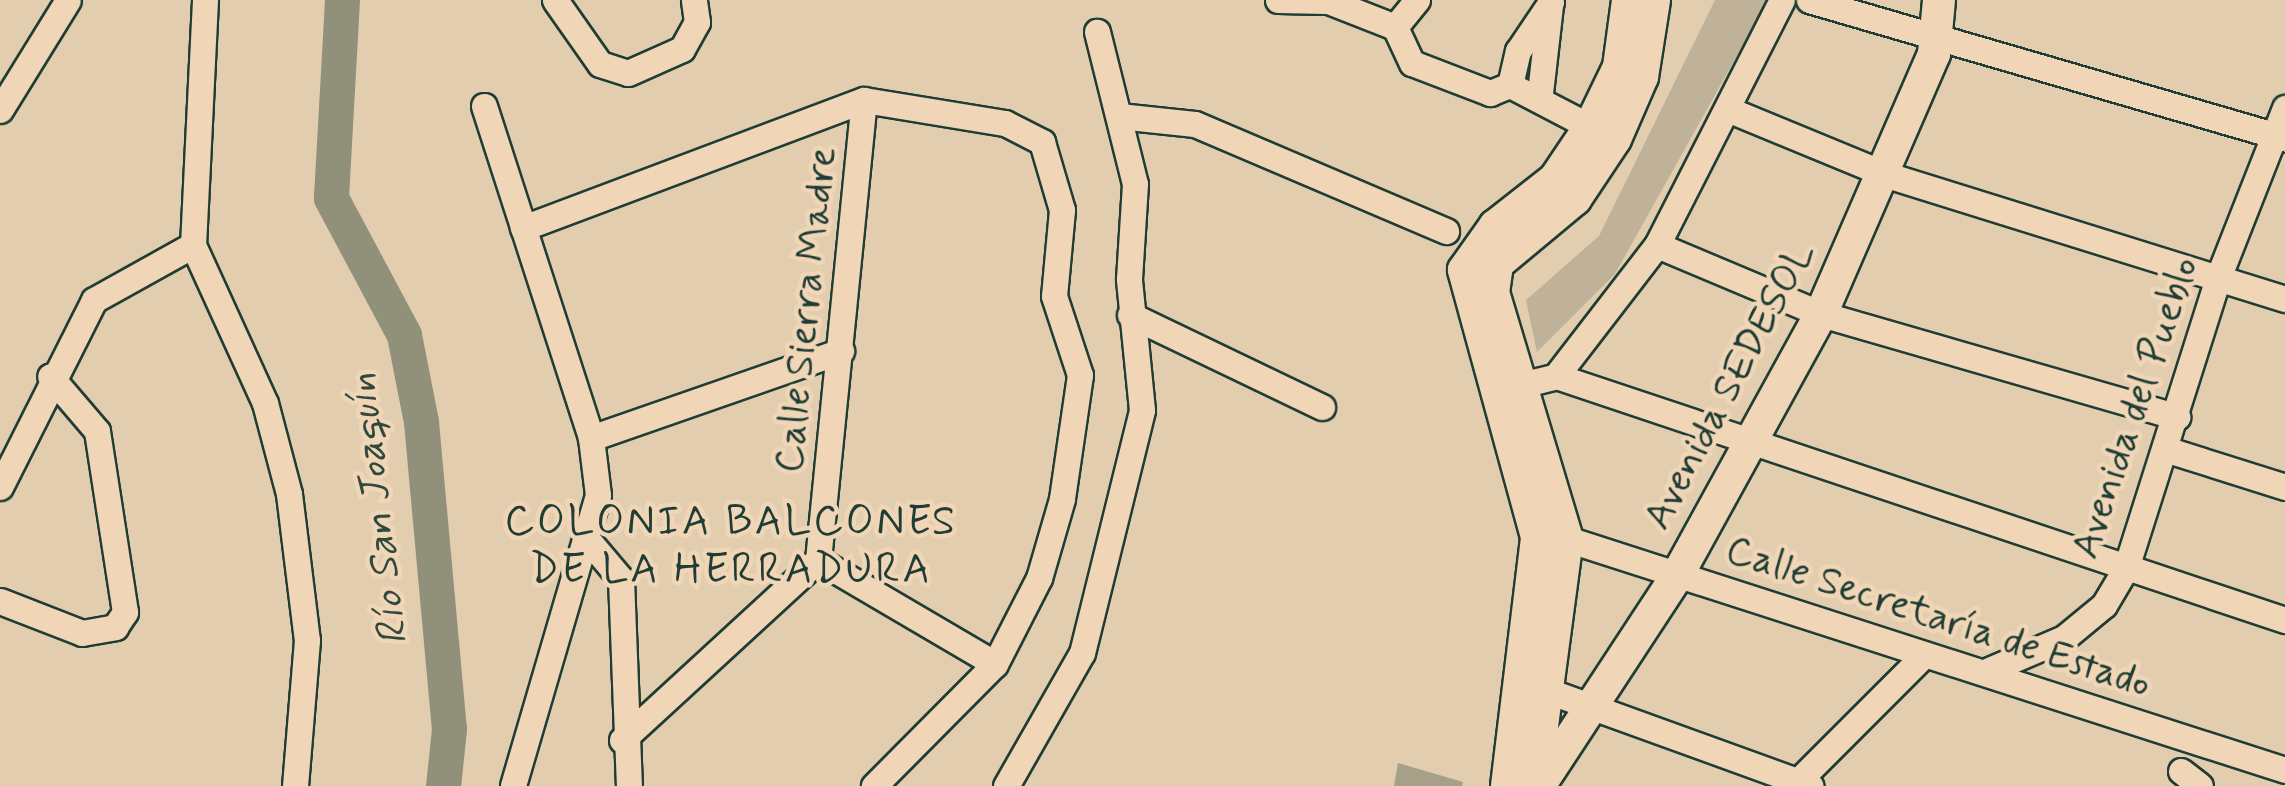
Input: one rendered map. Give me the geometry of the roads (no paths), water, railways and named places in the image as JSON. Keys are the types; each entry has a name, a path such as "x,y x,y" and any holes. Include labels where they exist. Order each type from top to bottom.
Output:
{"main road":[{"path":"1536,786 1551,692 1567,539 1493,293 1498,264 1575,199 1602,133 1619,67 1628,0"},
{"path":"1507,786 1537,537 1464,270 1473,249 1602,133 1642,77 1654,0"},
{"name":"Avenida SEDESOL","path":"1536,786 1596,707 1678,574 1821,314 1887,175 1938,38 1938,0"}],"street":[{"path":"0,110 68,0"},
{"path":"205,0 193,245 266,404 289,494 307,640 295,786"},
{"path":"555,0 600,64 628,72 682,50 696,11"},
{"path":"1278,0 1326,0 1395,27 1412,63 1490,92 1510,85 1540,93 1602,133"},
{"path":"1395,27 1417,0"},
{"path":"1556,376 1657,246 1732,111 1782,0"},
{"path":"1809,0 2280,137"},
{"path":"1510,85 1518,52 1550,1"},
{"path":"1540,93 1550,1"},
{"path":"1006,786 1082,653 1132,464 1142,410 1130,314 1136,184 1096,32"},
{"path":"523,228 864,100 1005,123 1042,142 1055,171 1064,244 1054,296 1080,375 1080,404 1039,578 994,664 874,786"},
{"name":"Calle Sierra Madre","path":"818,560 842,351 864,100"},
{"path":"484,106 591,438 598,495 588,540 513,786"},
{"name":"Avenida del Pueblo","path":"1989,670 2064,638 2104,605 2126,568 2168,450 2218,278 2280,137 2285,108"},
{"path":"1732,111 1887,175 2285,299"},
{"path":"1119,116 1195,124 1446,231"},
{"path":"0,486 50,376 94,300 193,245"},
{"path":"1657,246 1821,314 2177,417"},
{"path":"1130,314 1322,407"},
{"path":"591,438 842,351"},
{"path":"0,601 82,633 115,628 125,612 97,431 50,376"},
{"path":"1521,384 1556,376 1754,438 2285,620"},
{"path":"2168,450 2285,487"},
{"name":"Calle Secretaría de Estado","path":"1567,539 1920,658 1989,670 2285,770"},
{"path":"588,540 621,578 622,740 629,786"},
{"path":"622,740 818,560 994,664"},
{"path":"1551,692 1800,785 1920,658"}],"waterway":[{"name":"Río San Joaquín","path":"342,0 331,198 404,335 421,422 449,729 443,786"}],"district":[{"name":"COLONIA BALCONES DE LA HERRADURA","path":"731,547"}]}
